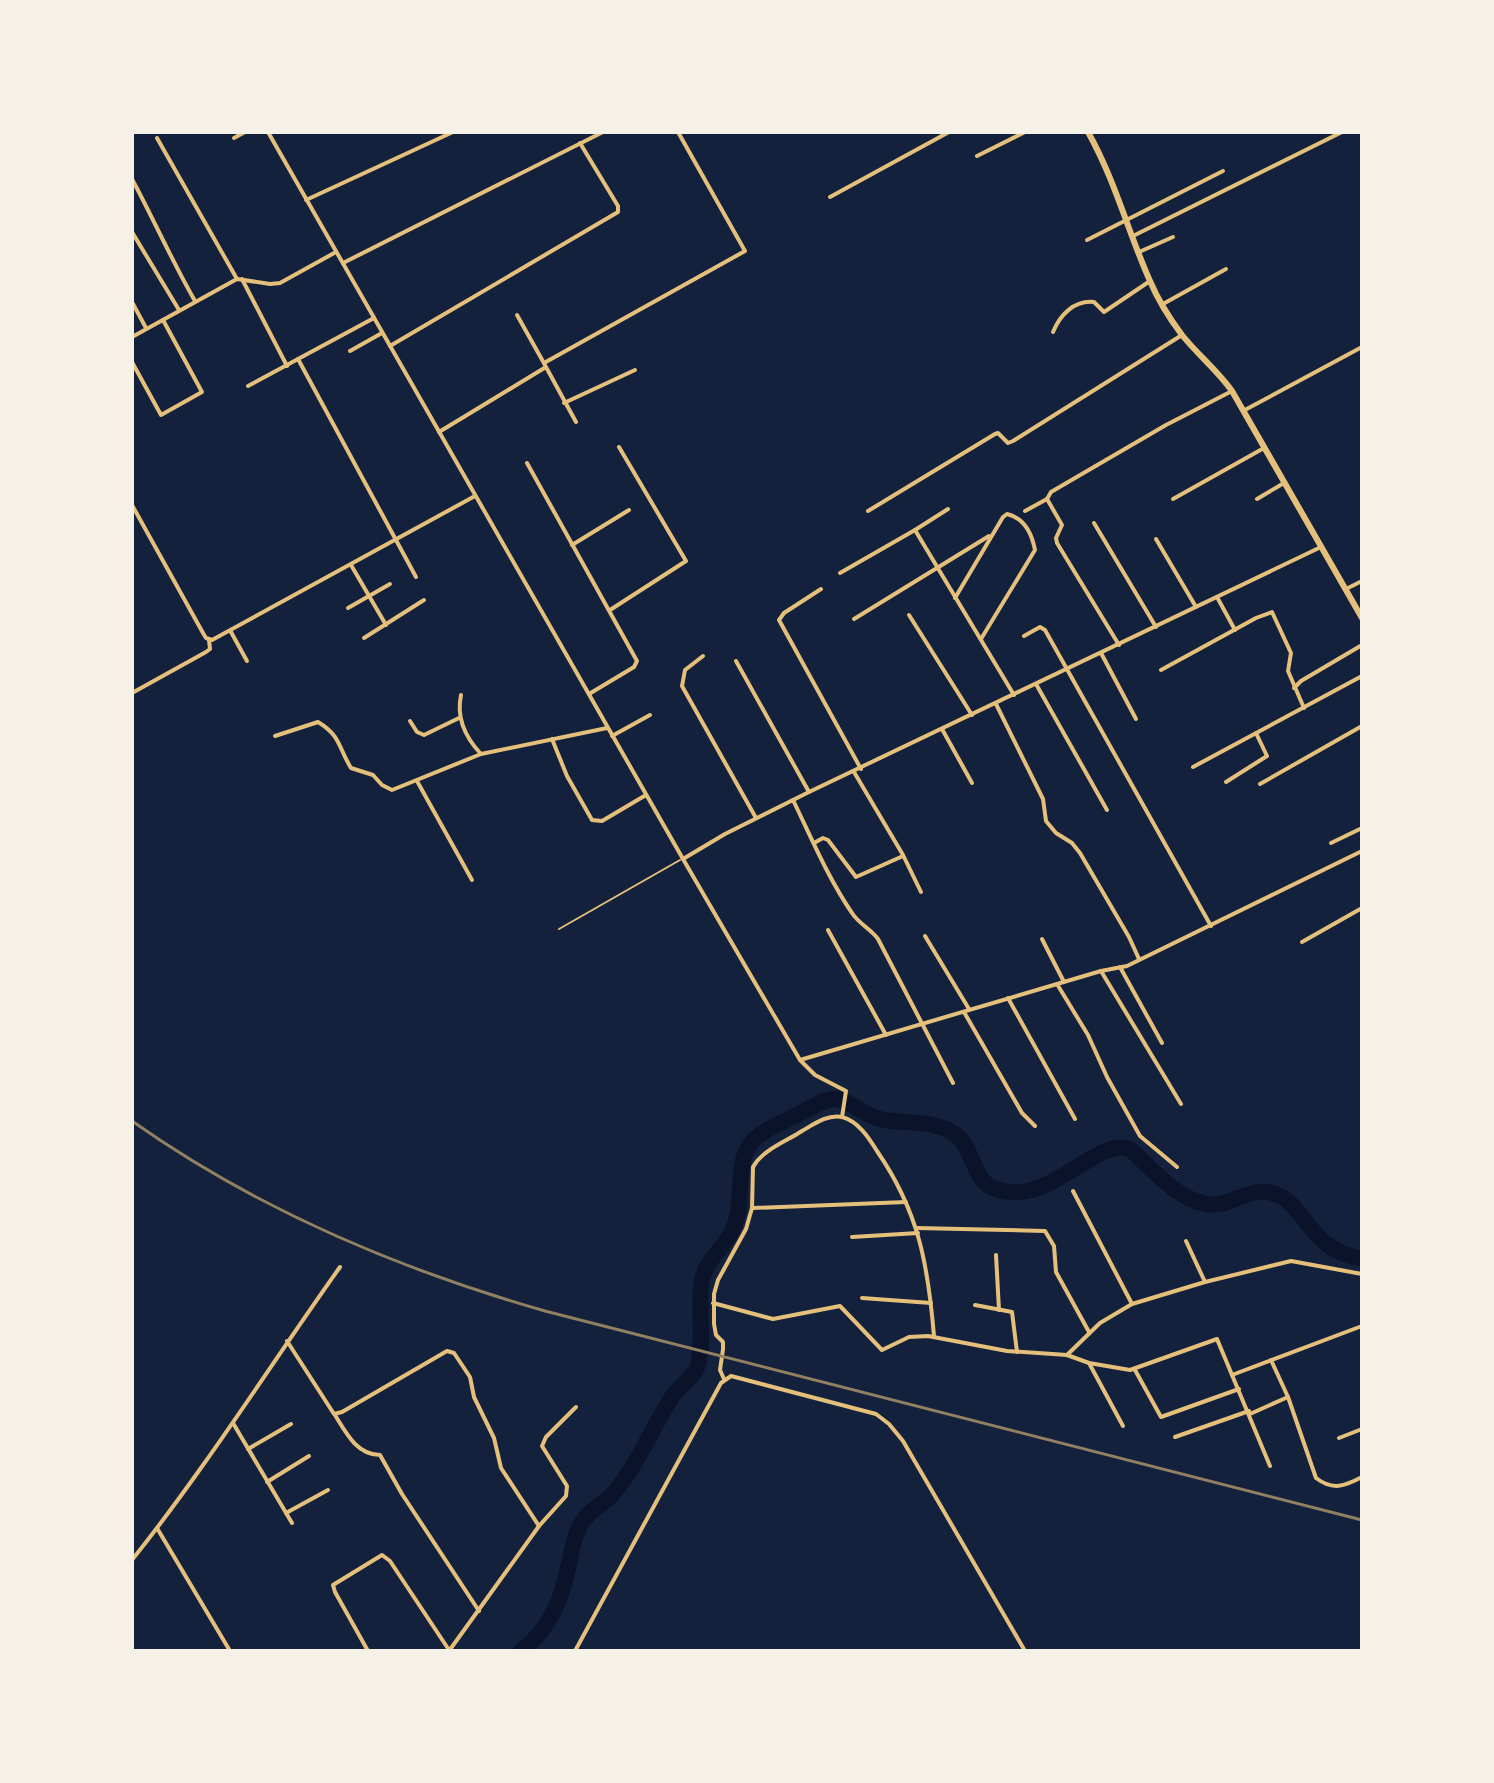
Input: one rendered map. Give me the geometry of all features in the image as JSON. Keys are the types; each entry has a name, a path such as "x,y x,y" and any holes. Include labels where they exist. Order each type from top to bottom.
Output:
{"highway":[{"path":"1088,132 1105,162 1150,281 1182,335 1214,367 1232,391 1321,547 1359,606 1362,618"}],"street":[{"path":"234,138 245,132"},
{"path":"268,132 800,1060 815,1075 845,1089 848,1094 842,1117"},
{"path":"306,200 453,132"},
{"path":"343,263 603,132"},
{"path":"439,432 545,365 745,251 678,132"},
{"path":"830,197 949,132"},
{"path":"977,156 1025,132"},
{"path":"1133,236 1342,132"},
{"path":"157,138 287,366"},
{"path":"390,346 618,212 618,206 580,143"},
{"path":"1087,240 1223,171"},
{"path":"132,181 195,301"},
{"path":"132,232 179,310"},
{"path":"1139,252 1173,237"},
{"path":"132,337 239,279 280,283 336,252"},
{"path":"1163,304 1226,269"},
{"path":"1053,332 1060,317 1082,303 1094,302 1104,312 1150,281"},
{"path":"132,302 147,328"},
{"path":"517,315 576,422"},
{"path":"248,386 374,318"},
{"path":"132,362 161,415 202,392 163,320"},
{"path":"350,351 382,333"},
{"path":"868,511 995,434 998,433 1008,443 1013,441 1182,335"},
{"path":"1243,411 1362,347"},
{"path":"298,359 416,577"},
{"path":"564,403 635,370"},
{"path":"1025,511 1047,499 1051,492 1133,444 1232,391"},
{"path":"610,610 686,561 619,447"},
{"path":"1173,499 1264,448"},
{"path":"527,463 637,664 588,694"},
{"path":"1257,499 1284,483"},
{"path":"209,640 231,632 475,496"},
{"path":"1047,499 1062,525 1057,543 1119,645"},
{"path":"132,505 209,640 210,649 132,693"},
{"path":"840,573 948,509"},
{"path":"572,545 629,510"},
{"path":"955,598 1005,516 1011,514 1024,524 1035,550 981,639"},
{"path":"1094,523 1156,627"},
{"path":"915,530 1014,695"},
{"path":"854,619 991,535"},
{"path":"1156,539 1196,607"},
{"path":"683,859 809,792 1321,547"},
{"path":"351,565 386,625"},
{"path":"1346,589 1362,581"},
{"path":"348,608 390,584"},
{"path":"821,589 781,615 779,620 861,769"},
{"path":"1217,597 1235,631"},
{"path":"364,638 424,600"},
{"path":"1161,670 1270,611 1291,653 1288,666 1304,708"},
{"path":"909,615 972,715"},
{"path":"1024,636 1042,628 1211,926"},
{"path":"231,632 247,661"},
{"path":"1294,688 1362,645"},
{"path":"1101,653 1136,719"},
{"path":"703,656 685,670 682,686 756,818"},
{"path":"736,661 809,792"},
{"path":"1193,767 1362,676"},
{"path":"1036,684 1107,810"},
{"path":"461,695 459,718 481,754"},
{"path":"996,704 1043,799 1046,821 1053,831 1072,843 1080,853 1139,959"},
{"path":"612,736 650,715"},
{"path":"410,721 417,732 424,735 459,718"},
{"path":"275,736 318,722 336,735 351,768 373,775 392,790 481,754 607,728"},
{"path":"1260,784 1362,726"},
{"path":"942,729 972,783"},
{"path":"1226,782 1267,756 1256,733"},
{"path":"552,739 578,798 589,816 596,821 602,821 646,795"},
{"path":"854,772 921,892"},
{"path":"417,781 472,880"},
{"path":"793,800 851,912 878,939 953,1083"},
{"path":"1331,843 1362,828"},
{"path":"814,843 823,838 828,840 856,877 903,855"},
{"path":"800,1060 1127,966 1362,851"},
{"path":"1302,942 1362,908"},
{"path":"828,930 886,1035"},
{"path":"925,936 1022,1113 1035,1126"},
{"path":"1042,939 1064,982"},
{"path":"1120,967 1162,1043"},
{"path":"1101,971 1181,1104"},
{"path":"1057,984 1088,1035 1140,1136 1177,1167"},
{"path":"1008,998 1075,1119"},
{"path":"724,1379 720,1370 723,1342 716,1335 713,1303 718,1280 740,1243 752,1208 752,1174 758,1159 816,1123 842,1117 866,1135 882,1157 906,1202 927,1267 934,1336"},
{"path":"1073,1191 1132,1304"},
{"path":"752,1208 906,1202"},
{"path":"852,1237 917,1231 1045,1231 1054,1248 1056,1272 1089,1332"},
{"path":"1186,1241 1205,1282"},
{"path":"996,1255 999,1310"},
{"path":"1067,1355 1089,1332 1132,1304 1205,1282 1291,1261 1362,1274"},
{"path":"132,1560 233,1423 340,1267"},
{"path":"862,1298 931,1303"},
{"path":"713,1303 773,1319 840,1306 882,1350 909,1337 934,1336 1017,1352 1067,1355 1089,1363 1135,1369 1217,1339 1270,1466"},
{"path":"975,1305 1013,1314 1017,1352"},
{"path":"1232,1375 1362,1326"},
{"path":"287,1341 355,1444 370,1456 380,1455 385,1460 402,1494 479,1611"},
{"path":"334,1414 452,1351 470,1377 474,1397 494,1438 501,1468 539,1526"},
{"path":"1271,1360 1295,1412 1316,1478 1340,1487 1362,1477"},
{"path":"1089,1363 1123,1426"},
{"path":"1135,1369 1161,1417 1239,1389"},
{"path":"575,1651 724,1379 731,1376 860,1408 885,1420 903,1441 1025,1651"},
{"path":"1175,1437 1288,1397"},
{"path":"368,1651 333,1585 382,1555 390,1561 449,1651 567,1491 564,1479 544,1451 543,1441 576,1407"},
{"path":"233,1423 292,1523"},
{"path":"248,1449 291,1424"},
{"path":"1339,1438 1362,1429"},
{"path":"267,1482 309,1456"},
{"path":"286,1513 328,1490"},
{"path":"157,1528 230,1651"}],"lane":[{"path":"559,929 683,859"}],"waterway":[{"path":"521,1651 540,1633 553,1612 563,1589 581,1524 620,1485 672,1397 698,1365 702,1280 707,1266 730,1236 735,1224 741,1171 748,1148 761,1134 821,1102 836,1099 880,1119 928,1124 947,1130 962,1140 986,1184 1014,1192 1033,1190 1052,1182 1103,1152 1117,1148 1131,1150 1166,1182 1195,1201 1225,1203 1261,1192 1282,1197 1328,1245 1362,1259"}],"railway":[{"path":"132,1121 180,1153 279,1209 383,1256 490,1294 545,1311 1362,1520"}]}
